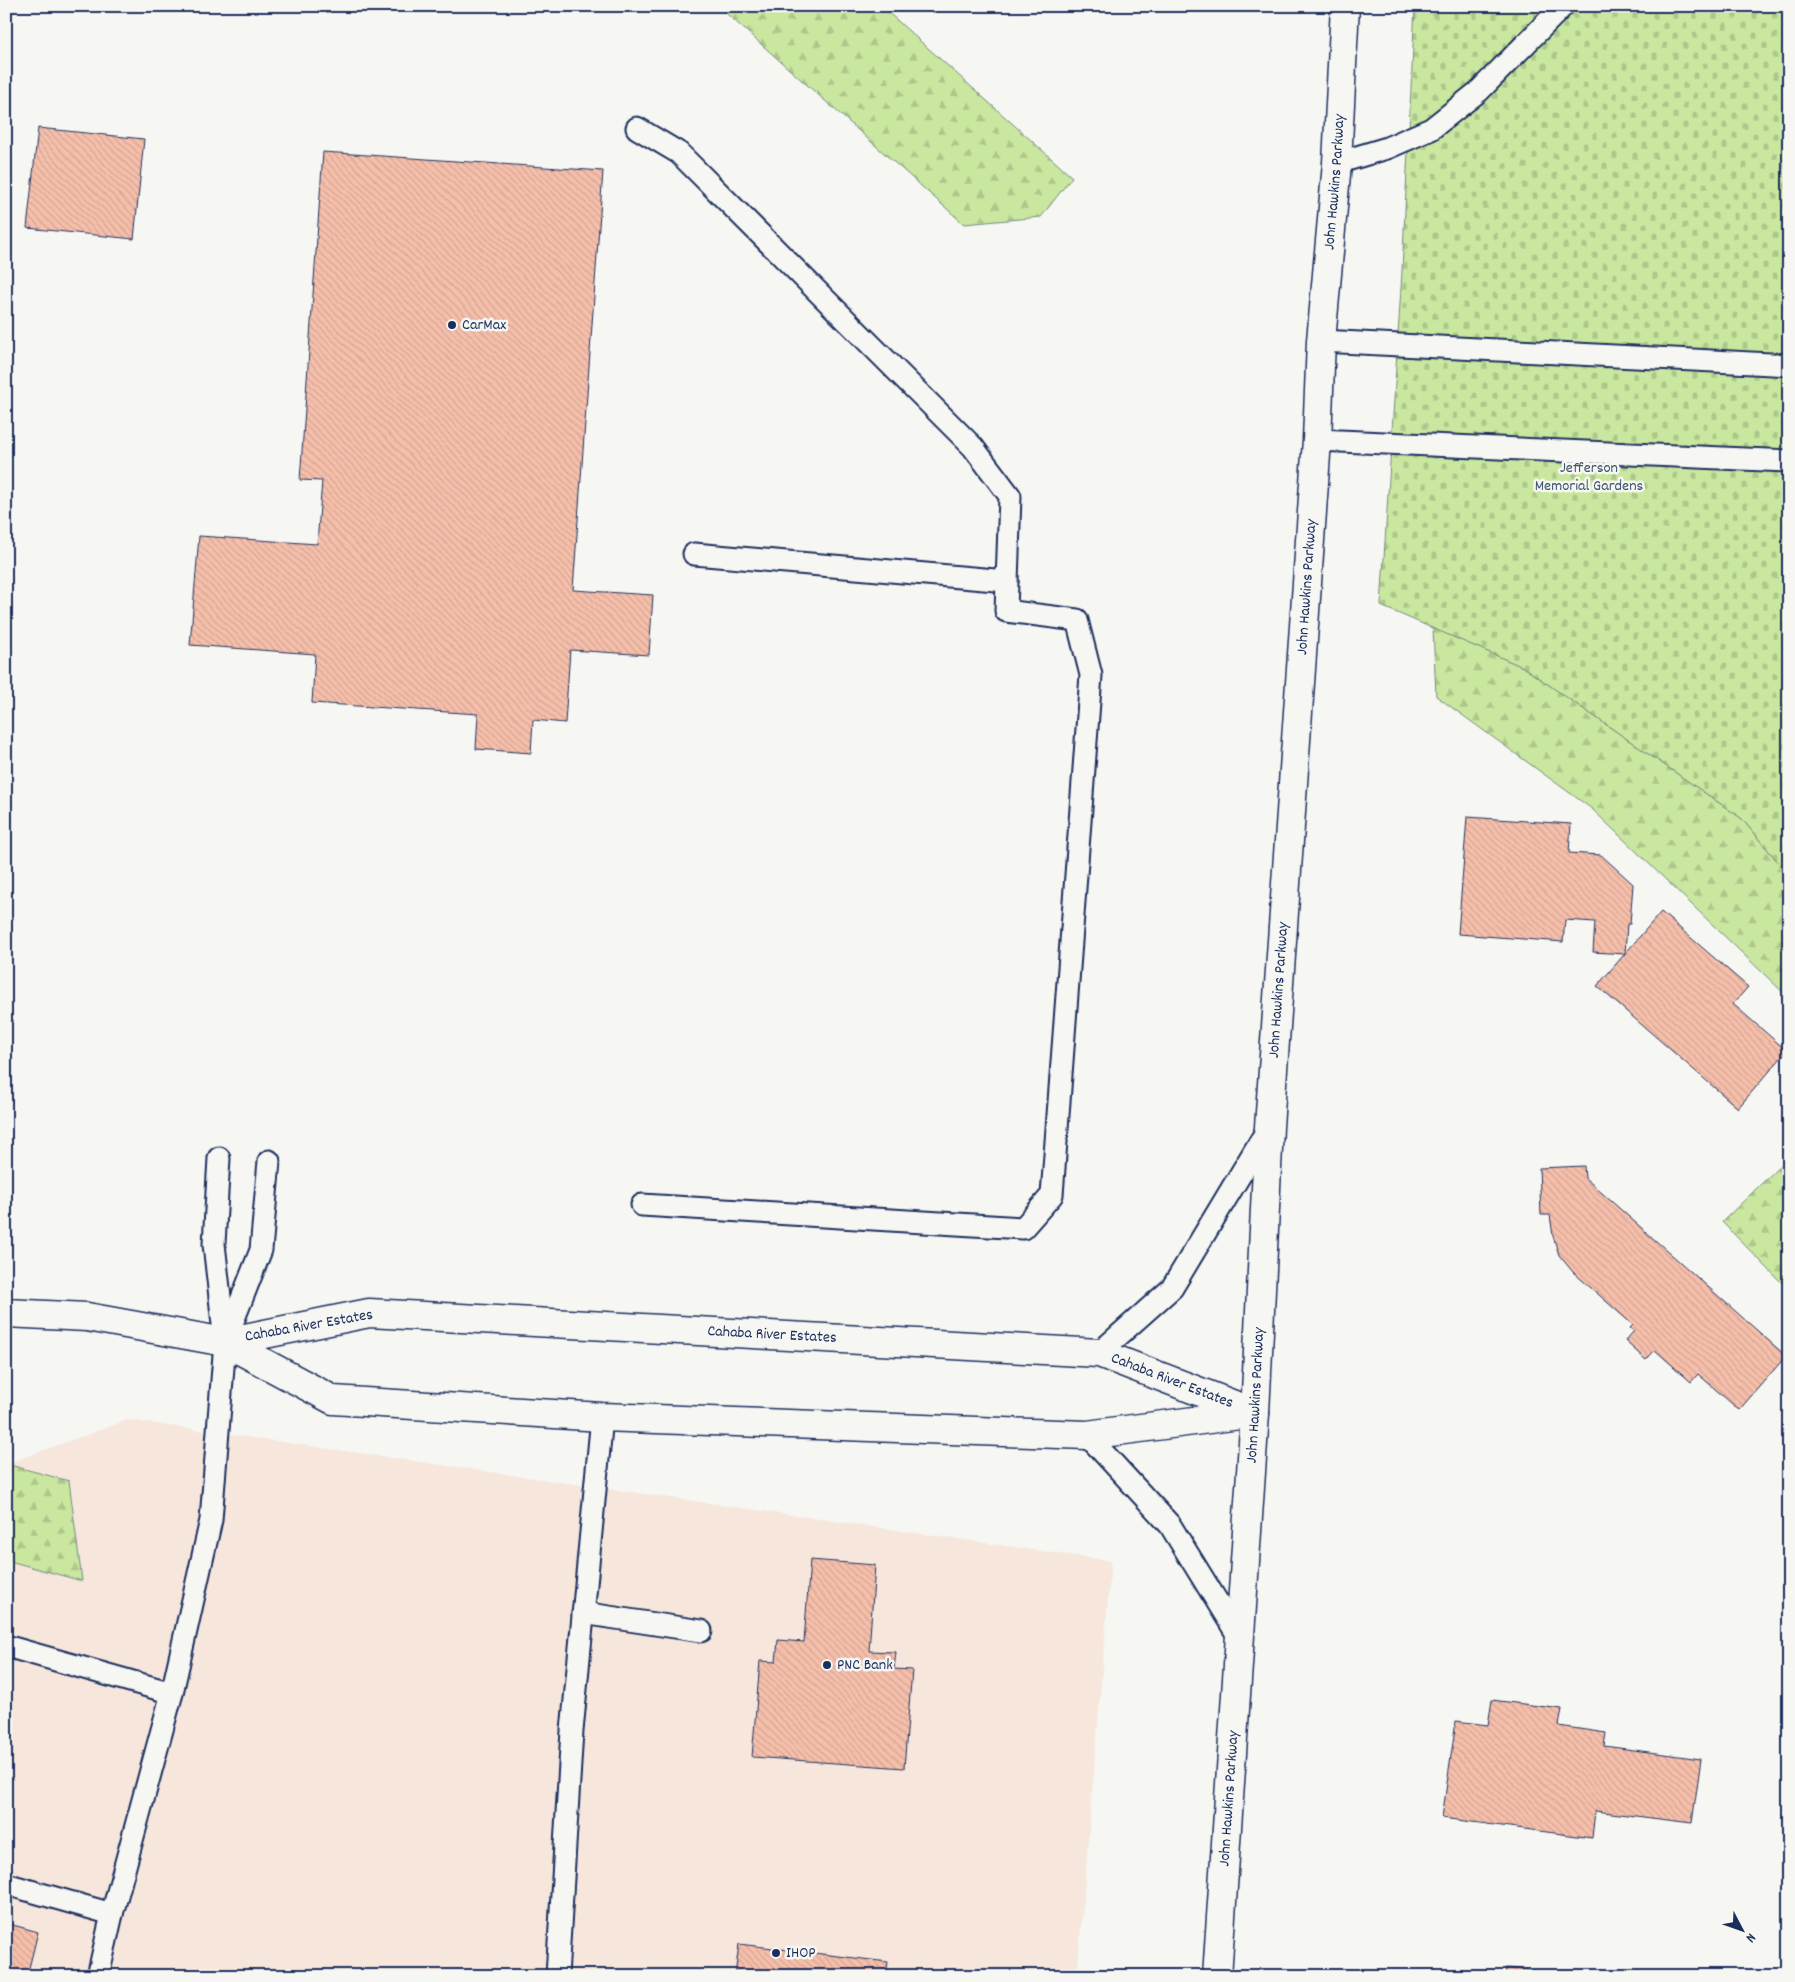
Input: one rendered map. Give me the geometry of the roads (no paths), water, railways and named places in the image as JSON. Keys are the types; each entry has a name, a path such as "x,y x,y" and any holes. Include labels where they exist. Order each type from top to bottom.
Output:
{"street":[{"name":"John Hawkins Parkway","path":"1217,1976 1255,1413 1269,1127 1317,440 1321,341 1337,163 1345,6"},
{"name":"Cahaba River Estates","path":"225,1342 369,1312 1099,1353 1255,1413"},
{"name":"Cahaba River Estates","path":"6,1313 87,1317 225,1342 333,1400 602,1417 1087,1435 1255,1413"}],"lane":[{"path":"1539,31 1540,6"},
{"path":"1337,163 1387,148 1431,129 1479,91 1563,6"},
{"path":"637,128 679,153 973,447 1010,496 1006,611 1077,620 1091,675 1052,1195 1023,1228 642,1205"},
{"path":"1321,341 1789,365"},
{"path":"1317,440 1789,461"},
{"path":"694,554 1007,581"},
{"path":"1099,1353 1172,1288 1269,1127"},
{"path":"98,1976 112,1914 172,1693 211,1520 225,1342 214,1244 219,1158"},
{"path":"225,1342 261,1250 268,1161"},
{"path":"557,1976 572,1731 602,1417"},
{"path":"1087,1435 1170,1525 1239,1637"},
{"path":"583,1613 701,1631"},
{"path":"6,1646 172,1693"},
{"path":"6,1884 112,1914"}],"place":[{"name":"CarMax","path":"452,325"},
{"name":"PNC Bank","path":"827,1665"},
{"name":"IHOP","path":"776,1953"}],"park label":[{"name":"Jefferson Memorial Gardens","path":"1589,477"}]}
